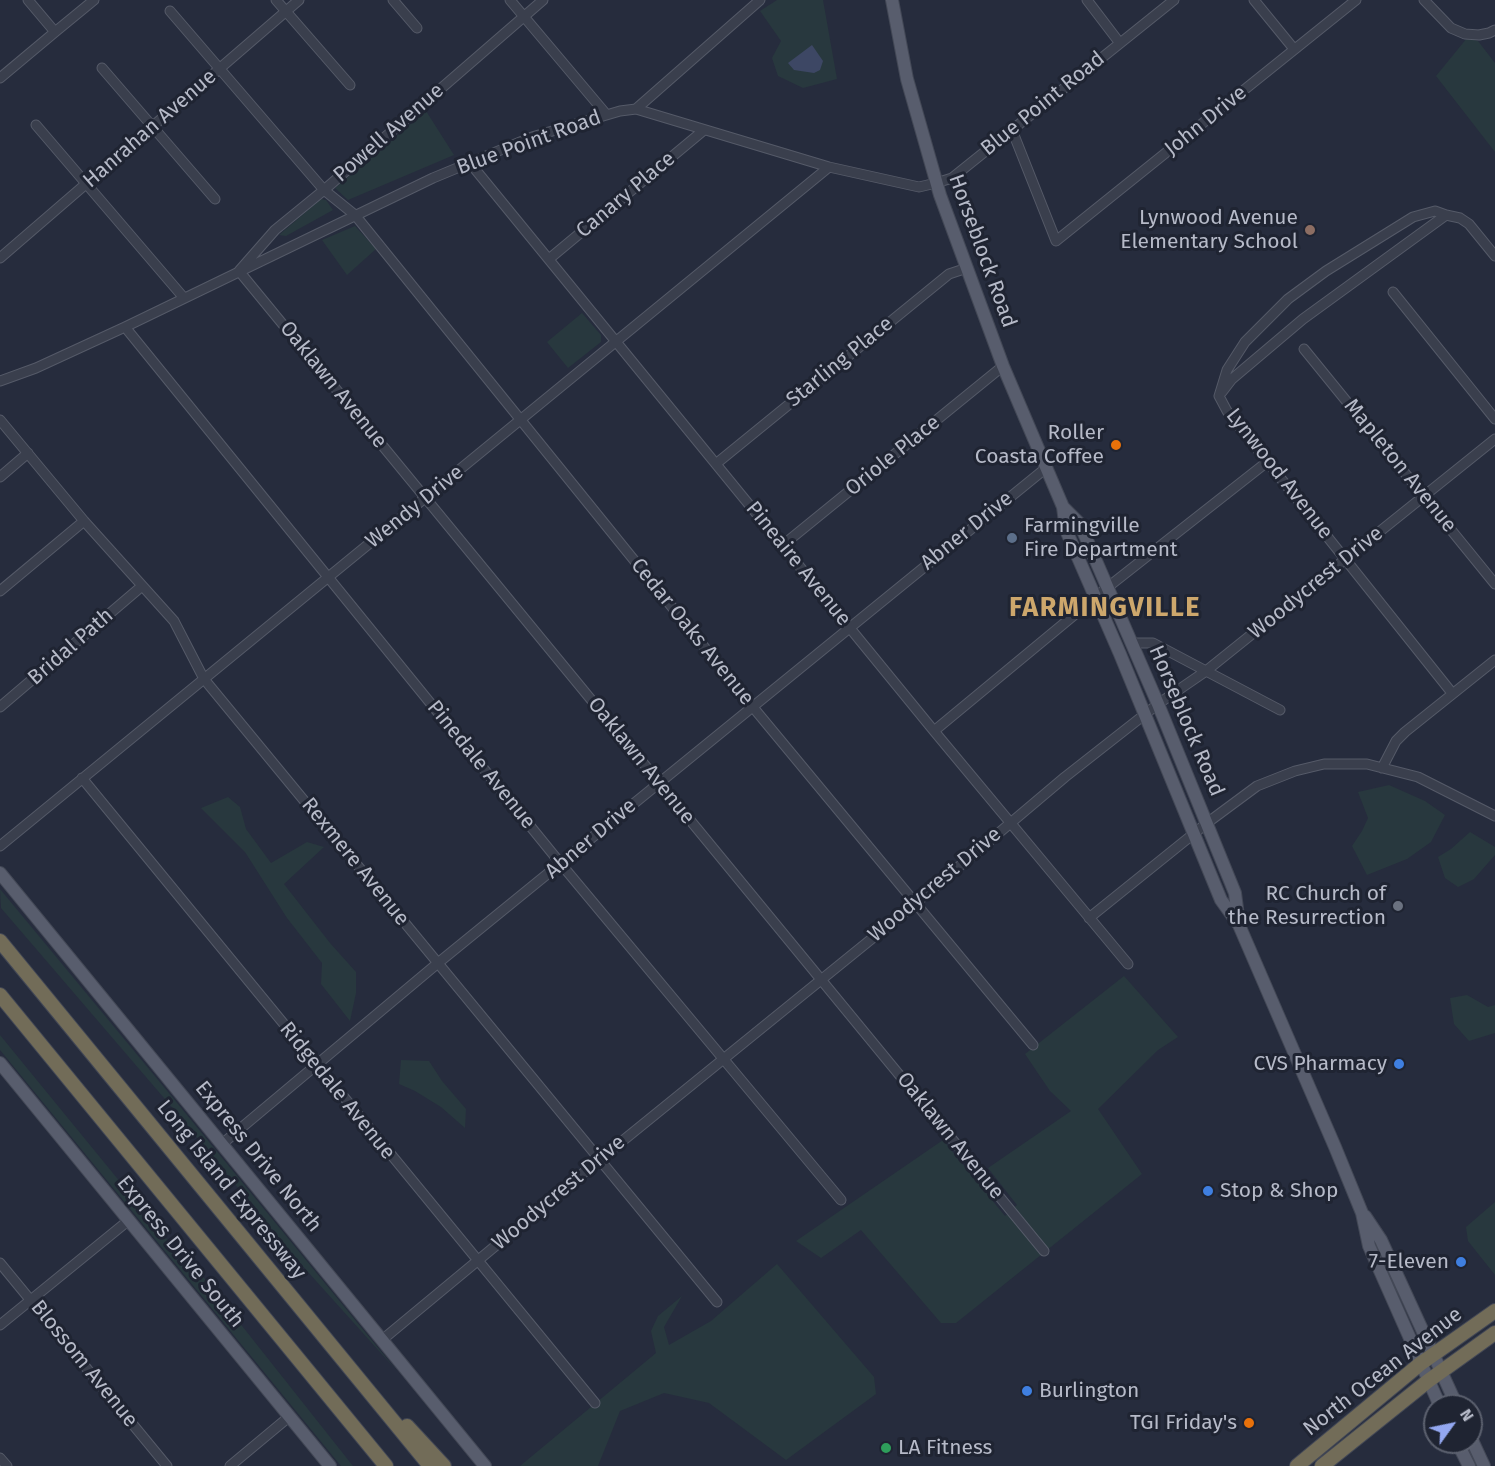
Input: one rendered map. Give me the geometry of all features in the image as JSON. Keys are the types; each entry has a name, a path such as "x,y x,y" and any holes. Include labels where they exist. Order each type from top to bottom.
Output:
{"highway":[{"name":"Long Island Expressway","path":"0,941 430,1466"},
{"path":"0,995 386,1466"},
{"name":"North Ocean Avenue","path":"1297,1466 1432,1354 1495,1311"},
{"name":"North Ocean Avenue","path":"1322,1466 1440,1371 1495,1333"},
{"path":"342,1359 444,1466"},
{"path":"335,1404 378,1466"}],"main road":[{"name":"Horseblock Road","path":"892,0 907,79 936,183 1004,366 1063,507 1066,530 1195,833 1221,900 1239,925 1362,1213 1369,1246 1434,1394"},
{"name":"Horseblock Road","path":"1063,507 1080,524 1158,704 1235,893 1239,925"},
{"name":"Express Drive North","path":"0,873 485,1466"},
{"name":"Express Drive South","path":"0,1063 330,1466"},
{"name":"Horseblock Road","path":"1362,1213 1381,1240 1451,1394"}],"street":[{"path":"28,0 55,32"},
{"path":"0,78 94,0"},
{"path":"276,0 350,85"},
{"name":"Hanrahan Avenue","path":"0,258 300,0"},
{"path":"393,0 417,28"},
{"path":"510,0 606,114"},
{"name":"Powell Avenue","path":"239,271 274,230 324,190 543,0"},
{"path":"636,109 760,0"},
{"path":"1087,0 1119,42"},
{"name":"Blue Point Road","path":"0,381 36,368 125,327 433,178 532,137 606,114 636,109 829,167 919,187 952,178 1174,0"},
{"path":"1254,0 1294,49"},
{"name":"John Drive","path":"1012,130 1056,241 1356,0"},
{"path":"1424,0 1451,28 1465,34 1479,35 1495,30"},
{"name":"Cedar Oaks Avenue","path":"170,11 324,190 355,215 752,706 1034,1045"},
{"path":"102,68 215,199"},
{"path":"36,125 184,298"},
{"name":"Canary Place","path":"549,260 704,130"},
{"name":"Pineaire Avenue","path":"470,163 934,731 1128,964"},
{"name":"Wendy Drive","path":"0,846 829,167"},
{"name":"Lynwood Avenue","path":"1452,693 1227,411 1219,396 1227,370 1245,342 1288,299 1327,270 1413,217 1435,211 1464,220 1495,256"},
{"name":"Lynwood Avenue","path":"1219,396 1232,379 1303,319 1446,215"},
{"name":"Starling Place","path":"717,463 949,274 967,268"},
{"name":"Oaklawn Avenue","path":"239,271 1044,1251"},
{"path":"1393,292 1495,419"},
{"name":"Pinedale Avenue","path":"125,327 561,864 841,1200"},
{"name":"Mapleton Avenue","path":"1304,349 1495,584"},
{"name":"Oriole Place","path":"783,545 1004,366"},
{"name":"Rexmere Avenue","path":"0,420 84,521 174,621 204,679 717,1302"},
{"name":"Woodycrest Drive","path":"382,1340 820,979 917,902 1010,823 1145,714 1206,671 1495,439"},
{"path":"0,477 28,453"},
{"path":"934,731 1108,587 1268,462"},
{"name":"Abner Drive","path":"222,1144 438,963 1046,468"},
{"path":"0,591 84,521"},
{"name":"Bridal Path","path":"0,707 142,586"},
{"path":"1132,643 1153,643 1280,710"},
{"path":"1382,768 1396,741 1495,660"},
{"path":"1089,918 1257,786 1295,771 1324,764 1367,764 1418,777 1495,816"},
{"name":"Ridgedale Avenue","path":"82,778 595,1403"},
{"path":"0,1325 129,1220"},
{"name":"Blossom Avenue","path":"0,1263 167,1466"},
{"path":"230,1466 290,1416"},
{"path":"0,1458 7,1466"}],"shaded area":[{"path":"777,0 823,0 837,79 803,88 778,76 772,58 781,41 760,11"},
{"path":"1467,38 1478,41 1495,63 1495,152 1436,76"},
{"path":"426,111 454,155 348,200 335,188"},
{"path":"321,199 326,200 333,210 286,236 279,235"},
{"path":"355,226 376,249 347,275 322,240"},
{"path":"582,313 601,335 601,342 568,368 547,342"},
{"path":"1389,785 1425,801 1445,815 1431,842 1407,859 1367,875 1352,846 1368,818 1358,792"},
{"path":"228,797 240,807 246,829 271,863 307,842 324,847 284,884 356,972 356,993 350,1021 321,984 322,963 287,918 245,852 201,808"},
{"path":"1470,832 1495,847 1495,855 1474,879 1458,887 1445,878 1438,857"},
{"path":"0,889 397,1371 290,1252 182,1119 1,908"},
{"path":"1124,976 1178,1037 1158,1050 1098,1109 1142,1174 956,1323 941,1323 861,1230 821,1258 796,1241 943,1140 1005,1216 1017,1205 988,1168 1071,1111 1050,1091 1025,1054"},
{"path":"1467,995 1488,1007 1495,1005 1495,1033 1469,1041 1454,1024 1450,998"},
{"path":"0,1035 184,1260 197,1269 353,1466 341,1466 0,1050"},
{"path":"401,1060 429,1061 442,1081 466,1109 465,1128 441,1107 399,1084"},
{"path":"1495,1202 1495,1275 1468,1241 1466,1227"},
{"path":"777,1264 874,1377 876,1394 786,1460 709,1403 664,1393 620,1411 598,1466 520,1466 656,1353 651,1331 658,1316 682,1296 664,1327 669,1345 711,1321"}],"water":[{"path":"812,45 823,61 820,70 814,73 794,70 788,63"}],"place":[{"name":"Lynwood Avenue Elementary School","path":"1310,230"},
{"name":"Roller Coasta Coffee","path":"1116,445"},
{"name":"Farmingville Fire Department","path":"1012,538"},
{"name":"RC Church of the Resurrection","path":"1398,906"},
{"name":"CVS Pharmacy","path":"1399,1064"},
{"name":"Stop & Shop","path":"1208,1191"},
{"name":"7-Eleven","path":"1461,1262"},
{"name":"Burlington","path":"1027,1391"},
{"name":"TGI Friday's","path":"1249,1423"},
{"name":"LA Fitness","path":"886,1448"}],"district":[{"name":"FARMINGVILLE","path":"1105,608"}]}
